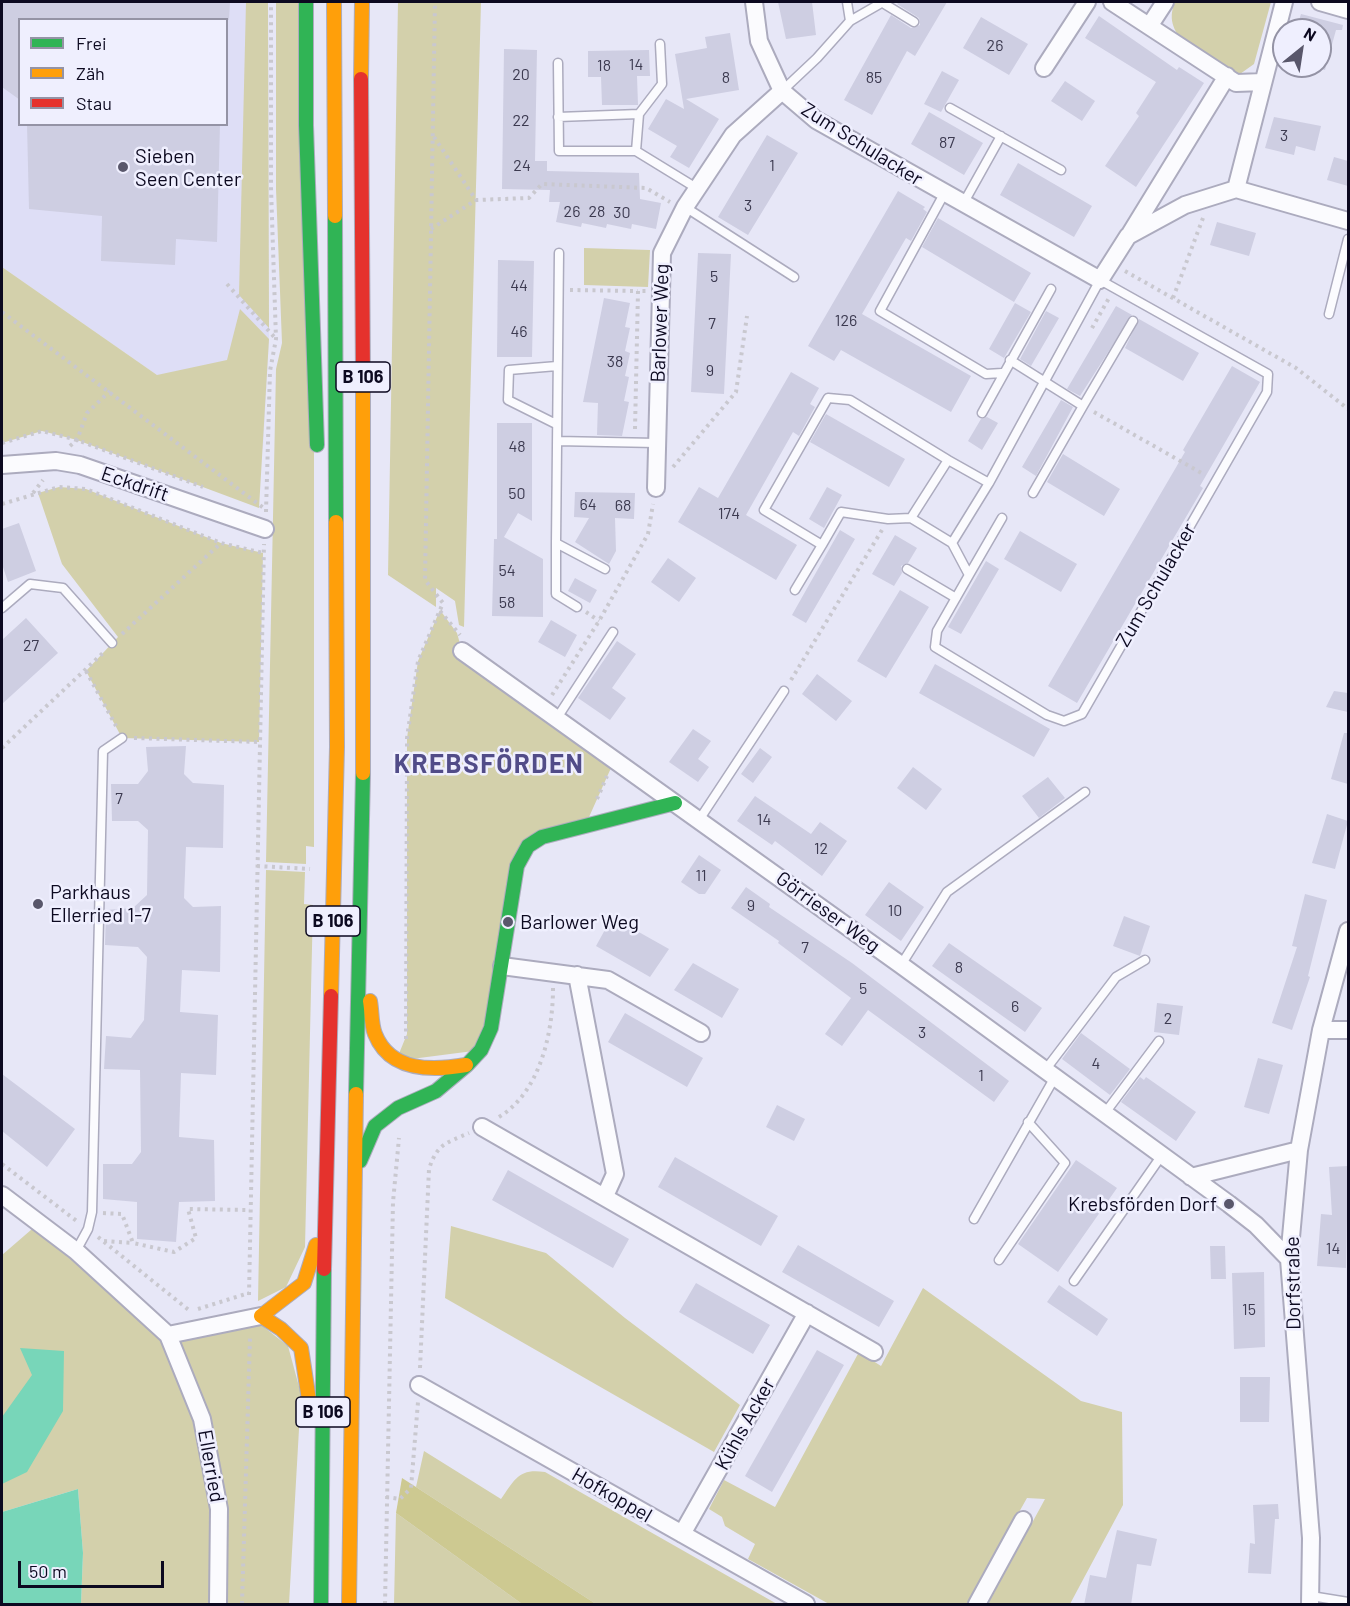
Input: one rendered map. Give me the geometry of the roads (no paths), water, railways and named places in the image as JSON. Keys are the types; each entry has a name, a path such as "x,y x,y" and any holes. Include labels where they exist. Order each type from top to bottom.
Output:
{"highway":[{"path":"306,2 306,125 317,454"},
{"name":"B 106","path":"321,1605 325,1219 337,747 334,2"},
{"name":"B 106","path":"349,1605 354,1178 364,752 365,524 360,138 362,2"},
{"path":"322,572 337,747"},
{"path":"364,752 377,616"},
{"path":"354,1178 375,1125 398,1108 436,1091 481,1050 490,1028 517,866 528,846 542,837 675,803"},
{"path":"361,935 375,1036 396,1061 433,1071 467,1065"},
{"path":"256,1317 286,1299 304,1283 325,1219"},
{"path":"256,1317 281,1329 301,1348 322,1494"}],"street":[{"name":"Zum Schulacker","path":"754,2 759,41 782,91 816,120 1100,280"},
{"path":"1044,68 1087,2"},
{"path":"1112,2 1236,83 1263,82"},
{"path":"1150,25 1165,2"},
{"path":"1236,189 1284,2"},
{"path":"1320,2 1348,10"},
{"path":"1100,280 1109,262 1128,236 1227,76"},
{"name":"Barlower Weg","path":"656,488 662,253 684,209 733,135 782,91"},
{"path":"1128,236 1185,205 1236,189 1348,221"},
{"name":"Eckdrift","path":"2,465 56,460 80,465 265,529"},
{"name":"Görrieser Weg","path":"462,651 1105,1113 1256,1226 1289,1259"},
{"name":"Dorfstraße","path":"1310,1600 1311,1538 1289,1259 1299,1150 1321,1029 1348,931"},
{"path":"502,966 608,980 701,1033"},
{"path":"577,975 615,1174 605,1196"},
{"path":"1321,1029 1348,1030"},
{"path":"482,1127 874,1352"},
{"path":"1191,1177 1299,1150"},
{"name":"Ellerried","path":"2,1195 76,1251 168,1335 202,1419 219,1509 218,1605"},
{"name":"Kühls Acker","path":"682,1534 807,1313"},
{"path":"168,1335 256,1317"},
{"name":"Hofkoppel","path":"419,1385 806,1605"},
{"path":"977,1605 1023,1521"}],"lane":[{"path":"847,2 850,21"},
{"name":"Zum Schulacker","path":"782,91 817,58 850,21 883,2"},
{"path":"883,2 914,22"},
{"path":"636,151 639,114 662,84 660,44"},
{"path":"558,63 559,151 636,151 698,189"},
{"path":"950,108 1061,170"},
{"path":"558,117 639,114"},
{"path":"963,204 1001,136"},
{"name":"Zum Schulacker","path":"944,194 880,311 986,374 1002,373"},
{"path":"684,209 794,277"},
{"path":"1329,314 1348,239"},
{"path":"559,253 556,594 578,607"},
{"name":"Zum Schulacker","path":"1002,518 937,631 935,647 1047,715 1064,721 1082,714 1267,392 1268,374 1100,280"},
{"path":"952,543 989,483 1100,280"},
{"path":"982,413 1002,373 1051,289"},
{"path":"1033,493 1133,321"},
{"path":"1010,360 1083,406"},
{"path":"556,423 508,400 509,370 557,366"},
{"path":"822,545 764,510 828,398 850,400 989,483"},
{"path":"557,441 656,443"},
{"path":"911,518 948,460"},
{"path":"795,590 841,512 888,519 911,518 952,543 969,575"},
{"path":"556,543 605,569"},
{"path":"907,569 956,598"},
{"path":"2,608 30,584 63,588 112,643"},
{"path":"551,713 613,632"},
{"path":"699,820 784,691"},
{"path":"76,1251 88,1229 92,1212 103,751 122,738"},
{"path":"901,965 947,892 1085,792"},
{"path":"974,1219 1028,1122 1050,1073 1116,977 1145,960"},
{"path":"1105,1113 1159,1041"},
{"path":"999,1260 1065,1163 1028,1122"},
{"path":"1074,1281 1162,1155"},
{"path":"1310,1600 1348,1602"}],"place":[{"name":"Sieben Seen Center","path":"123,167"},
{"name":"Parkhaus Ellerried 1-7","path":"38,904"},
{"name":"Barlower Weg","path":"508,922"},
{"name":"Krebsförden Dorf","path":"1229,1204"}],"district":[{"name":"KREBSFÖRDEN","path":"489,764"}]}
